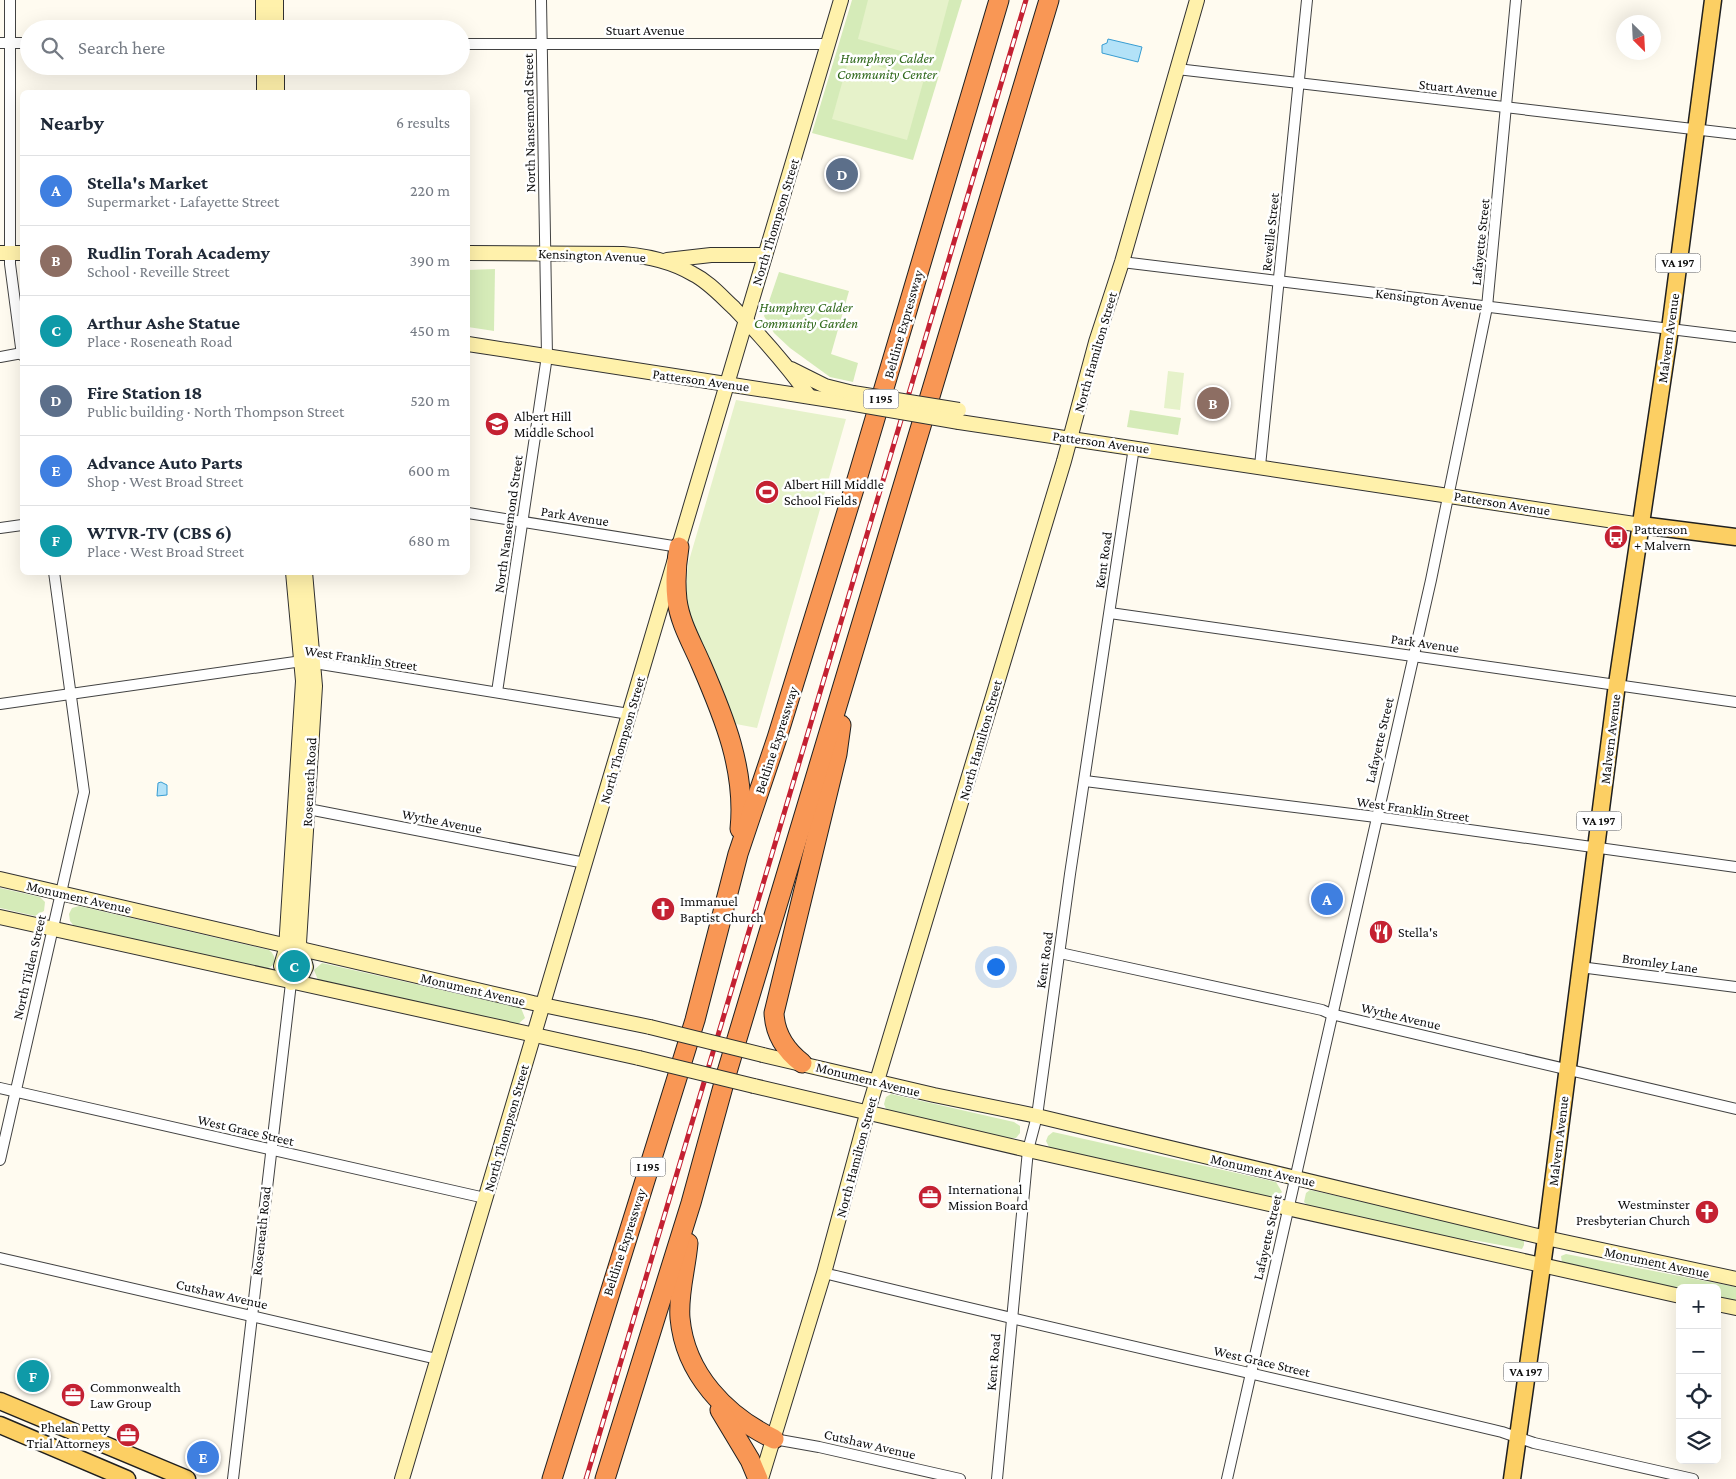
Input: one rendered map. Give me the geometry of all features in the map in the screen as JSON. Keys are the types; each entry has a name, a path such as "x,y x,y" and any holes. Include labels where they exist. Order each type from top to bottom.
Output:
{"highway":[{"name":"Beltline Expressway","path":"552,1479 695,1020 738,854 777,738 858,476 999,0"},
{"path":"605,1479 691,1202 727,1072 1050,0"},
{"path":"679,547 675,574 677,601 684,626 733,744 737,762 741,805 738,854"},
{"path":"802,1063 790,1054 783,1045 774,1024 774,1012 837,754 848,669"},
{"path":"691,1202 687,1255 680,1299 680,1318 688,1353 760,1479"},
{"path":"708,1388 738,1418 750,1427 774,1439"}],"main road":[{"name":"Malvern Avenue","path":"1512,1479 1546,1238 1617,684 1670,329 1713,0"},
{"name":"Patterson Avenue","path":"1641,525 1736,537"},
{"path":"0,1401 178,1477"},
{"path":"0,1425 127,1479"}],"street":[{"path":"10,0 5,44 11,253 20,336"},
{"path":"263,0 263,20"},
{"path":"276,0 276,20"},
{"name":"North Nansemond Street","path":"497,692 547,356 544,253 542,0"},
{"name":"North Thompson Street","path":"402,1479 841,0"},
{"name":"North Hamilton Street","path":"760,1479 774,1439 824,1273 867,1114 1070,438 1096,342 1122,262 1197,0"},
{"name":"Reveille Street","path":"1260,466 1307,0"},
{"name":"Lafayette Street","path":"1227,1479 1449,495 1487,306 1516,0"},
{"path":"5,44 20,44"},
{"name":"Stuart Avenue","path":"470,44 828,44"},
{"name":"Stuart Avenue","path":"1177,69 1736,134"},
{"path":"264,75 264,90"},
{"path":"277,75 277,90"},
{"name":"Kensington Avenue","path":"470,253 623,254 664,260 694,274 706,282 745,319 787,367 809,396"},
{"path":"664,260 711,255 765,254"},
{"name":"Kensington Avenue","path":"1122,262 1736,336"},
{"name":"Patterson Avenue","path":"470,344 809,396 851,398 959,416 982,425 1641,525"},
{"path":"0,356 20,354"},
{"path":"787,367 851,398"},
{"name":"Kent Road","path":"997,1479 1028,1150 1037,1116 1071,863 1085,781 1134,447"},
{"name":"Park Avenue","path":"470,513 679,547"},
{"path":"0,528 20,525"},
{"name":"North Tilden Street","path":"0,1160 51,929 84,792 54,575"},
{"name":"Roseneath Road","path":"233,1479 270,1149 291,983 281,966 293,946 301,807 315,686 308,662 294,575"},
{"name":"Roseneath Road","path":"304,575 308,662"},
{"name":"Park Avenue","path":"1110,612 1736,702"},
{"name":"West Franklin Street","path":"0,704 308,662 629,714"},
{"name":"West Franklin Street","path":"1085,781 1376,817 1736,867"},
{"name":"Wythe Avenue","path":"301,807 585,863"},
{"name":"Monument Avenue","path":"0,879 542,1005 650,1027 934,1095 1037,1116 1546,1238 1736,1279"},
{"name":"Monument Avenue","path":"0,917 291,983 639,1058 867,1114 1676,1295"},
{"name":"Roseneath Road","path":"291,983 306,970 306,964 293,946"},
{"name":"Wythe Avenue","path":"1060,953 1322,1010 1331,1014 1736,1109"},
{"name":"Bromley Lane","path":"1580,967 1736,988"},
{"name":"West Grace Street","path":"0,1088 485,1198"},
{"name":"Cutshaw Avenue","path":"0,1258 437,1359"},
{"name":"West Grace Street","path":"824,1273 1011,1320 1251,1372 1693,1479"},
{"path":"1721,1305 1736,1308"},
{"name":"Cutshaw Avenue","path":"774,1439 819,1446 960,1479"}],"green space":[{"name":"Humphrey Calder Community Center","path":"852,0 962,0 913,160 812,133"},
{"path":"868,0 949,0 933,60 858,39"},
{"path":"849,58 924,79 907,140 832,119"},
{"path":"495,269 494,331 470,327 470,270"},
{"name":"Humphrey Calder Community Garden","path":"779,272 849,291 831,354 858,363 853,382 830,377 790,348 774,333 764,316"},
{"path":"1168,371 1184,373 1180,410 1164,408"},
{"name":"Albert Hill Middle School Fields","path":"736,400 846,419 757,728 736,724 694,633 688,609 686,589 688,564"},
{"path":"1130,410 1181,418 1178,435 1127,427"},
{"path":"0,888 40,897 45,902 44,911 35,916 0,908"},
{"path":"79,906 269,950 275,959 272,966 265,969 74,926 70,921 69,914 72,908"},
{"path":"322,963 521,1008 525,1018 517,1025 318,980 314,970"},
{"path":"891,1094 1014,1122 1020,1126 1020,1133 1016,1138 1009,1138 893,1112 886,1109 884,1104 886,1097"},
{"path":"1053,1132 1276,1182 1282,1192 1278,1197 1272,1198 1054,1149 1049,1147 1046,1141"},
{"path":"1310,1190 1519,1237 1524,1241 1524,1245 1522,1249 1473,1240 1451,1240 1308,1206 1304,1202 1306,1193"},
{"path":"1566,1254 1721,1284 1676,1284 1676,1291 1562,1263 1561,1256"},
{"path":"1721,1284 1736,1287 1736,1305 1721,1301"}],"water":[{"path":"1108,39 1142,47 1138,62 1102,53 1102,45 1107,43"},
{"path":"161,782 167,785 167,795 157,796 158,783"}],"railway":[{"path":"586,1479 1026,0"}],"place":[{"name":"Fire Station 18","path":"842,174"},
{"name":"Rudlin Torah Academy","path":"1213,403"},
{"name":"Albert Hill Middle School","path":"497,424"},
{"name":"Albert Hill Middle School Fields","path":"767,492"},
{"name":"Patterson + Malvern","path":"1616,537"},
{"name":"Stella's Market","path":"1327,899"},
{"name":"Immanuel Baptist Church","path":"663,909"},
{"name":"Stella's","path":"1381,932"},
{"name":"Arthur Ashe Statue","path":"294,966"},
{"name":"International Mission Board","path":"930,1197"},
{"name":"Westminster Presbyterian Church","path":"1707,1212"},
{"name":"WTVR-TV (CBS 6)","path":"33,1376"},
{"name":"Commonwealth Law Group","path":"73,1395"},
{"name":"Phelan Petty Trial Attorneys","path":"128,1435"},
{"name":"Advance Auto Parts","path":"203,1457"}]}
